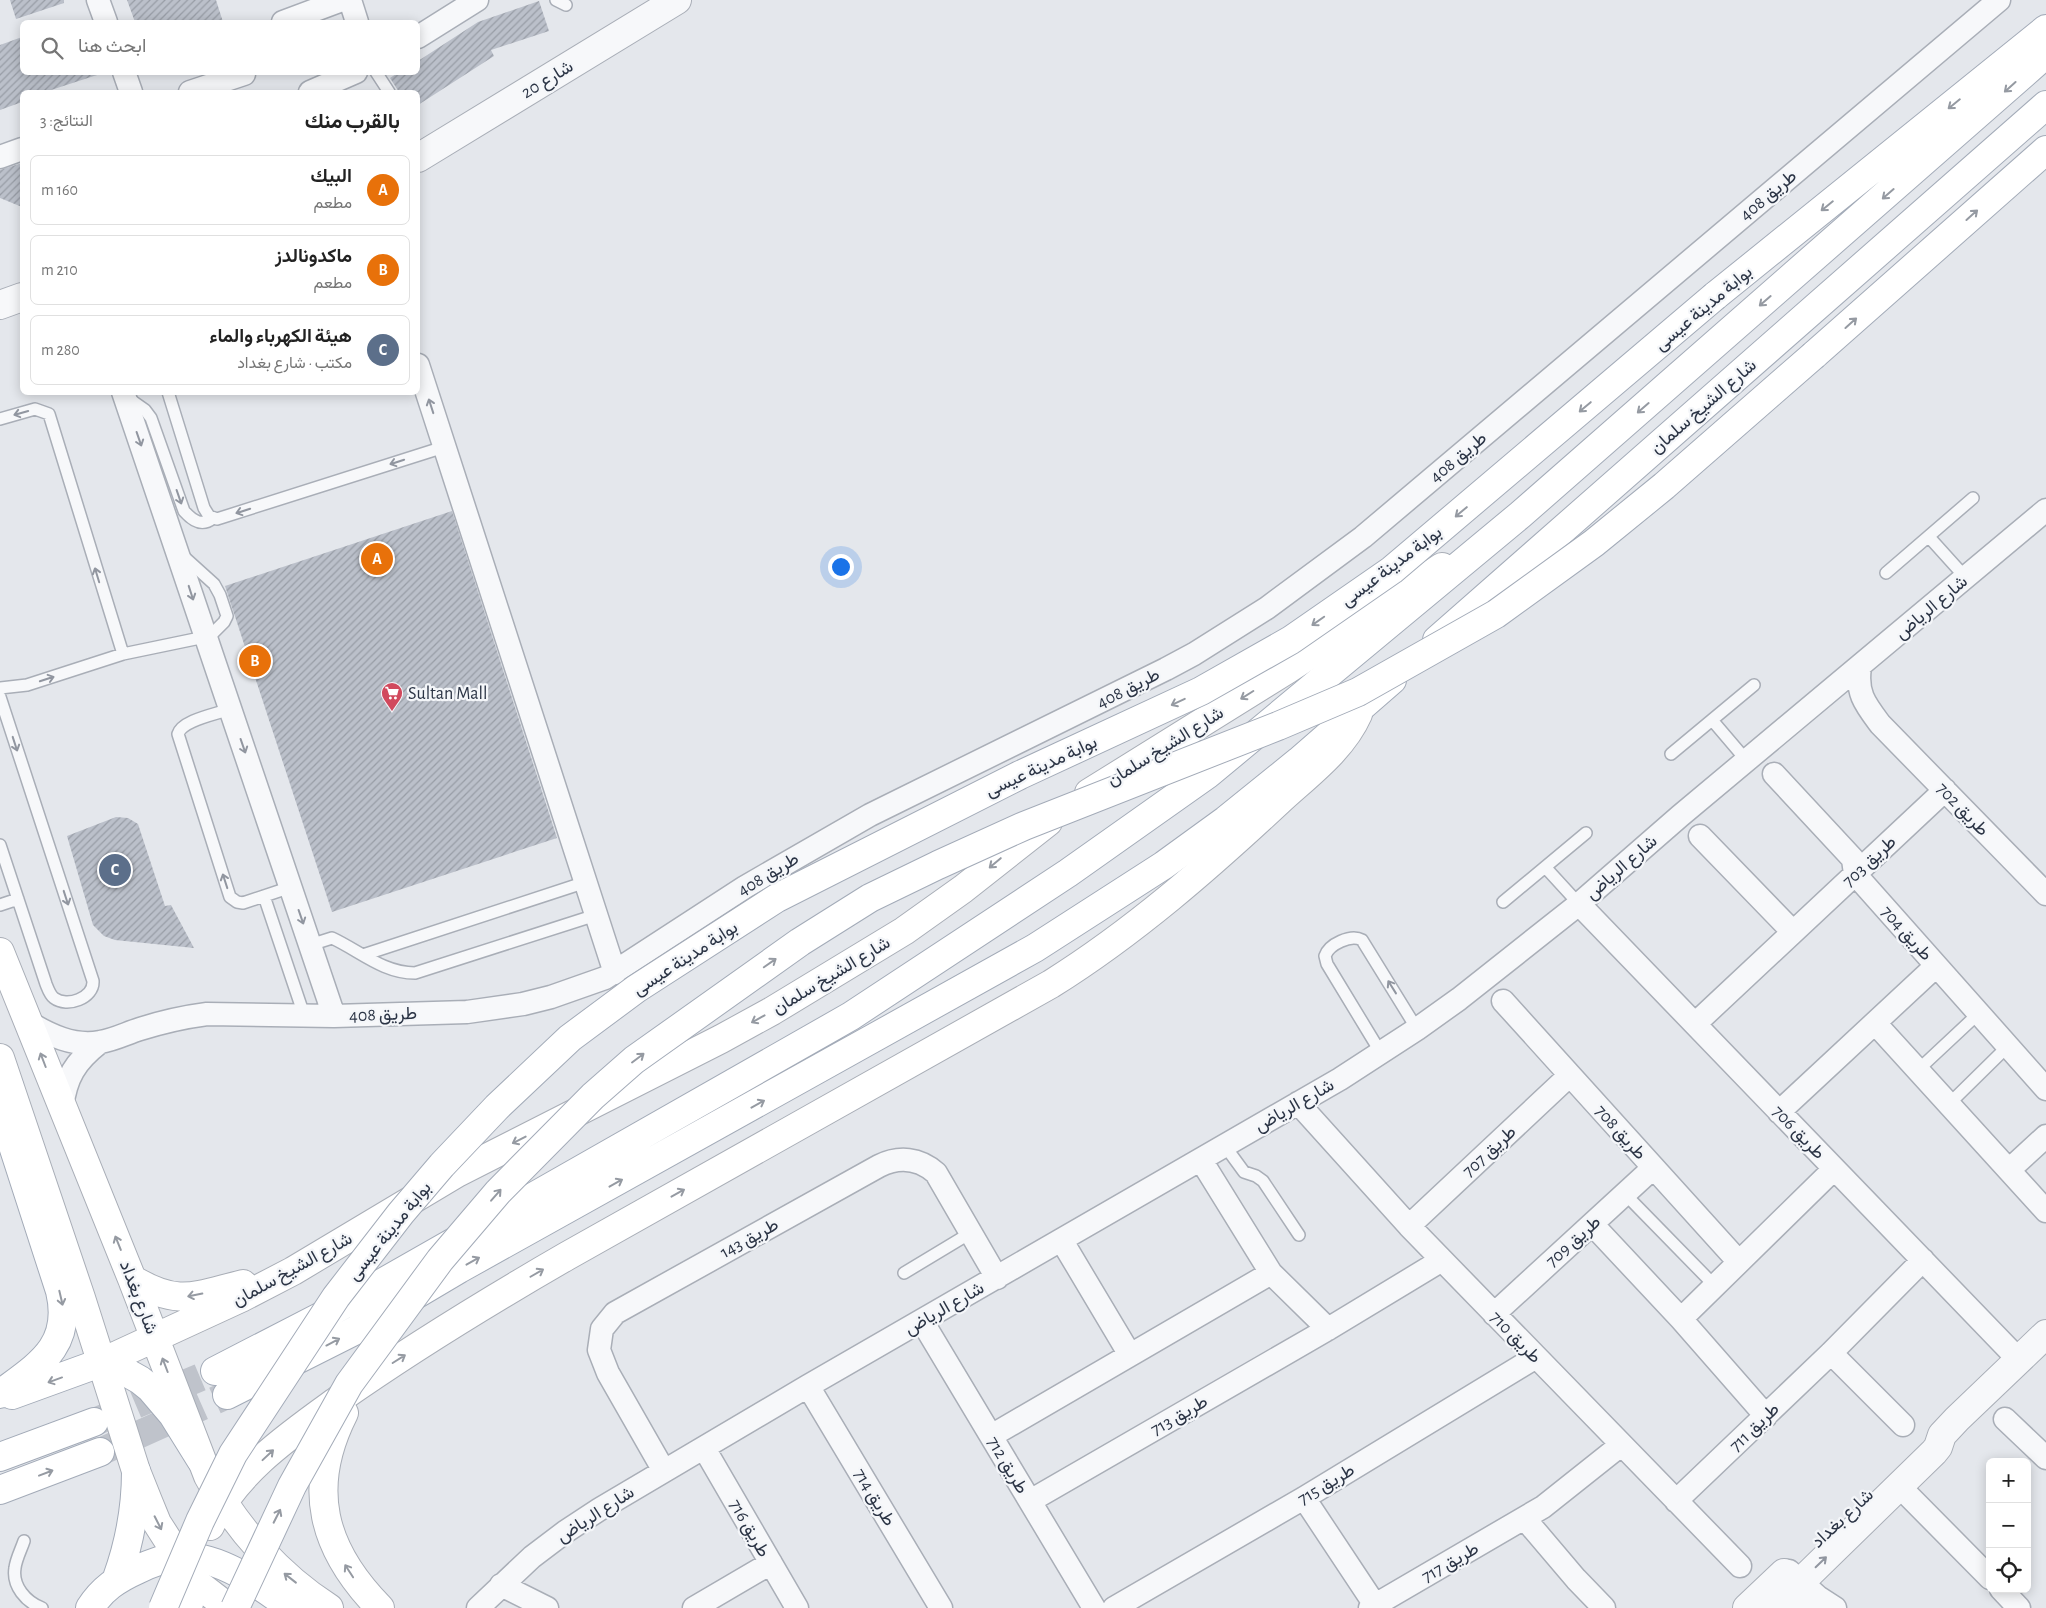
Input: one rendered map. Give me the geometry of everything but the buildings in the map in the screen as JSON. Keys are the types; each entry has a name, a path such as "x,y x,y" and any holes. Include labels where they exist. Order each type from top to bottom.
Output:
{"main road":[{"name":"بوابة مدينة عيسى","path":"162,1608 200,1521 233,1454 299,1352 348,1281 400,1212 442,1165 497,1107 570,1038 636,989 777,898 1020,775 1201,691 1291,640 1392,570 1715,296 2046,29"},
{"name":"شارع الشيخ سلمان","path":"215,1371 345,1304 851,1016 1068,872 1208,774 1520,515 2046,54"},
{"name":"شارع الشيخ سلمان","path":"226,1395 356,1330 459,1269 1035,948 1156,871 1226,820 1360,708 2046,105"},
{"path":"235,1608 280,1511 349,1384 440,1260 498,1192 593,1096 634,1060 800,942 870,898 1024,826 1278,726 1358,692 1496,614 1608,532 1664,486 2046,150"},
{"name":"شارع الشيخ سلمان","path":"0,1400 116,1360 154,1338 241,1298 293,1271 457,1173 721,1039 873,951 941,905 1020,842 1068,807 1288,669 1520,515"},
{"name":"شارع الشيخ سلمان","path":"188,1608 191,1565 222,1502 271,1451 305,1424 374,1374 498,1296 1051,984 1089,960 1179,891 1290,792 1343,740 1360,708"},
{"name":"شارع بغداد","path":"0,952 132,1280 201,1460 222,1502 247,1535 281,1571 329,1608"},
{"path":"4,1075 81,1298 116,1360 161,1399 201,1460"},
{"path":"0,1394 38,1366 49,1355 57,1342 64,1317 60,1291 1,1109 4,1075"},
{"path":"132,1280 159,1294 185,1297 293,1271"},
{"path":"0,1457 104,1414 116,1382 116,1360"},
{"path":"374,1374 349,1403 333,1434 323,1473 322,1499 325,1519 332,1539 348,1571 380,1608"},
{"path":"104,1414 136,1470 157,1523 229,1608"},
{"path":"0,1490 100,1452"},
{"path":"118,1578 127,1553 132,1528 136,1498 136,1470"},
{"path":"90,1608 96,1598 118,1578 153,1563 221,1565 236,1572 291,1608"}],"street":[{"path":"98,0 105,20"},
{"path":"288,20 342,0"},
{"path":"350,0 356,20"},
{"path":"420,36 477,0"},
{"name":"شارع 20","path":"420,157 677,0"},
{"name":"طريق 408","path":"28,1022 44,1032 62,1039 80,1043 99,1043 140,1029 198,1015 334,1016 467,1012 500,1008 551,997 615,972 745,887 818,844 924,788 1166,670 1222,638 1267,608 1363,537 1999,0"},
{"path":"125,75 130,90"},
{"path":"315,90 349,75"},
{"path":"200,90 247,80"},
{"path":"0,157 20,150"},
{"path":"0,305 20,298"},
{"path":"420,371 615,972"},
{"path":"124,395 334,1016"},
{"name":"شارع الرياض","path":"478,1608 532,1557 565,1532 808,1386 1298,1103 1417,1029 1459,999 1579,904 2046,510"},
{"name":"طريق 702","path":"1860,667 1859,687 1862,698 1880,724 2046,894"},
{"name":"طريق 702","path":"1824,697 1852,705 1880,724"},
{"name":"طريق 704","path":"1774,774 1853,859 1855,874 2046,1089"},
{"name":"طريق 703","path":"1695,1024 1945,790"},
{"path":"1700,836 1793,932"},
{"name":"طريق 706","path":"1579,904 2019,1360"},
{"path":"1779,1112 1936,966"},
{"name":"طريق 708","path":"1503,1001 1739,1262"},
{"path":"1875,1023 2046,1211"},
{"name":"طريق 408","path":"62,1107 65,1088 72,1070 84,1055 99,1043"},
{"name":"طريق 707","path":"1409,1226 1570,1075"},
{"name":"طريق 710","path":"1298,1103 1409,1226 1740,1566"},
{"path":"2009,1170 2046,1136"},
{"name":"طريق 143","path":"664,1471 608,1373 599,1350 602,1329 615,1313 879,1166 896,1160 914,1160 936,1173 997,1278"},
{"path":"1201,1160 1271,1273 1328,1329"},
{"name":"طريق 709","path":"1494,1314 1653,1168"},
{"path":"1681,1319 1834,1169"},
{"path":"1592,1224 1681,1319 1766,1416"},
{"path":"1062,1241 1130,1355"},
{"name":"طريق 713","path":"1030,1501 1328,1329 1442,1260"},
{"name":"طريق 711","path":"1676,1501 1831,1353 1922,1260"},
{"path":"991,1436 1271,1273"},
{"name":"طريق 712","path":"922,1321 1094,1608"},
{"name":"شارع بغداد","path":"1787,1591 1924,1441 1942,1435 2046,1334"},
{"path":"1831,1353 1903,1425"},
{"name":"طريق 715","path":"1114,1608 1304,1498 1536,1358"},
{"name":"طريق 714","path":"808,1386 941,1608"},
{"path":"2005,1419 2046,1458"},
{"name":"شارع بغداد","path":"1747,1608 1787,1591 1934,1452 1942,1435"},
{"name":"طريق 717","path":"1304,1498 1373,1607 1525,1519 1561,1494 1621,1445"},
{"name":"طريق 716","path":"704,1448 797,1608"},
{"path":"1899,1486 1986,1574"},
{"path":"1525,1519 1604,1608"},
{"path":"694,1608 771,1564"},
{"path":"501,1585 547,1608"},
{"path":"1787,1591 1835,1608"},
{"path":"2005,1593 2019,1608"}],"lane":[{"path":"378,75 388,90"},
{"path":"125,395 145,410 151,418 184,512 190,518 199,522 221,518 444,447"},
{"path":"169,395 204,508 214,518"},
{"path":"0,419 35,409 49,414 123,654"},
{"path":"1886,573 1973,498"},
{"path":"1929,537 1966,578"},
{"path":"0,688 27,685 123,654 206,638"},
{"path":"1671,754 1754,684"},
{"path":"0,697 93,981 93,987 87,996 63,1002 52,997 0,845"},
{"path":"230,709 183,725 179,729 178,739 230,897 237,902 243,903 291,887"},
{"path":"1712,720 1747,761"},
{"path":"1503,902 1586,833"},
{"path":"1546,868 1579,904"},
{"path":"363,955 586,882"},
{"path":"264,896 304,1015"},
{"path":"0,905 18,899"},
{"path":"310,945 332,938 391,970 415,973 596,915"},
{"path":"1381,1053 1327,964 1325,956 1329,948 1350,938 1362,940 1417,1029"},
{"path":"1918,1070 1979,1013"},
{"path":"1949,1104 2008,1046"},
{"path":"1225,1146 1244,1172 1256,1176 1262,1181 1299,1236"},
{"path":"1626,1194 1715,1286"},
{"path":"904,1273 972,1232"},
{"path":"24,1541 15,1567 15,1579 19,1590 26,1599 42,1608"}],"tunnel":[{"path":"97,1421 215,1371"},
{"path":"100,1452 227,1395"}],"place":[{"name":"البيك","path":"377,559"},
{"name":"ماكدونالدز","path":"255,661"},
{"name":"Sultan Mall","path":"392,712"},
{"name":"هيئة الكهرباء والماء","path":"115,870"}]}
